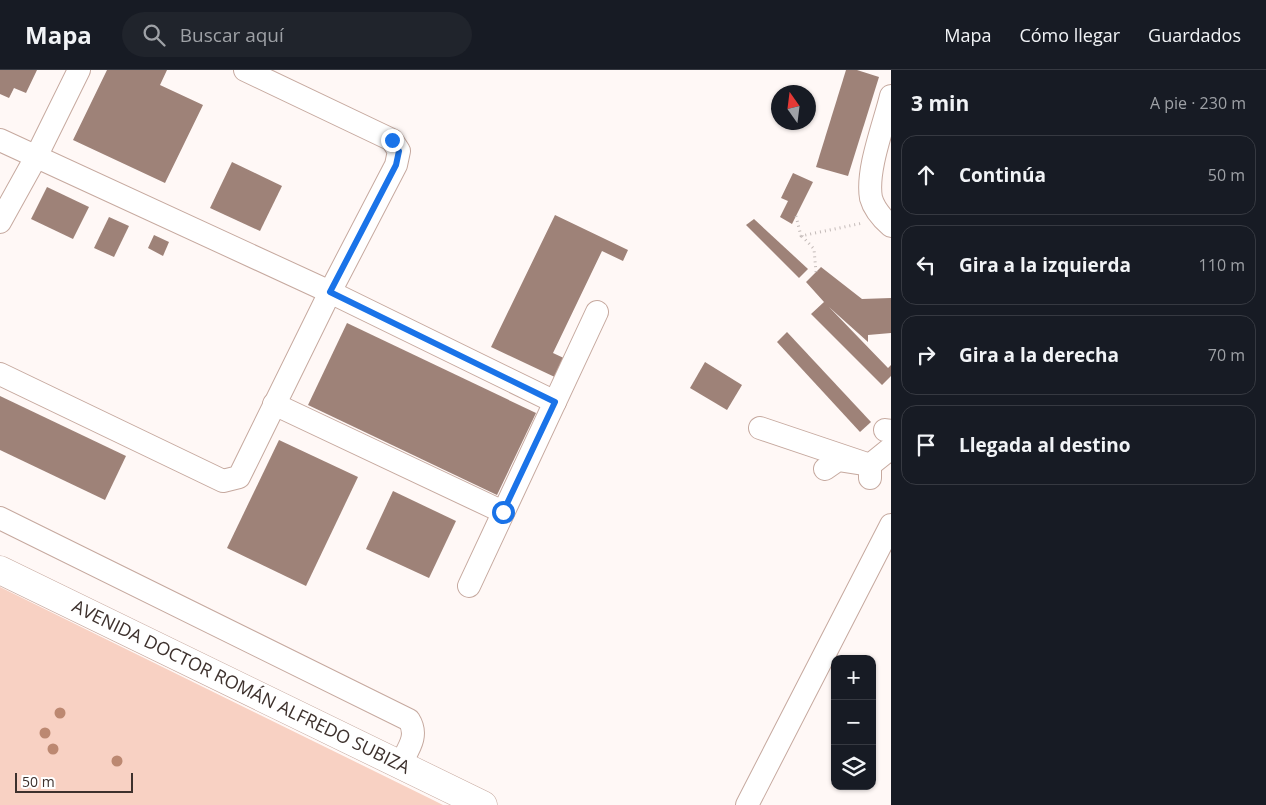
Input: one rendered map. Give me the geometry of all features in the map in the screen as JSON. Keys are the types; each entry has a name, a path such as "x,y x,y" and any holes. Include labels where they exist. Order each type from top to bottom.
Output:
{"main road":[{"name":"AVENIDA DOCTOR ROMÁN ALFREDO SUBIZA","path":"0,570 483,805"}],"street":[{"path":"0,222 36,157 79,70"},
{"path":"0,374 223,481 239,477 330,292 396,165 399,151 392,140 245,70"},
{"path":"887,223 872,200 870,180 891,96"},
{"path":"0,140 330,292 555,402"},
{"path":"469,586 597,312"},
{"path":"274,404 503,512"},
{"path":"760,428 870,471"},
{"path":"870,471 889,436"},
{"path":"825,469 838,460 870,471"},
{"path":"0,518 408,720 414,728 414,737 400,765"},
{"path":"747,805 891,525"}],"path":[{"path":"796,216 801,236 814,249 816,272"},
{"path":"801,236 887,223"}],"shaded area":[{"path":"0,587 431,799 443,805 0,805"}],"building":[{"path":"0,70 37,70 26,93 14,88 9,98 0,94"},
{"path":"107,70 167,70 160,85 203,105 165,183 73,140"},
{"path":"846,70 857,70 879,77 848,176 816,167"},
{"path":"232,162 282,186 260,231 210,208"},
{"path":"793,173 813,182 792,224 780,217 788,201 781,198"},
{"path":"47,187 89,207 73,239 31,219"},
{"path":"555,215 628,250 623,261 602,251 553,353 568,360 559,379 491,347"},
{"path":"109,217 129,226 114,257 94,248"},
{"path":"754,219 808,269 799,278 746,225"},
{"path":"154,235 169,242 163,256 148,248"},
{"path":"821,267 862,299 891,298 891,333 868,335 868,342 829,307 888,368 891,365 891,376 882,385 811,314 824,302 806,282"},
{"path":"347,323 536,413 497,495 308,405"},
{"path":"787,332 871,422 860,432 777,342"},
{"path":"705,362 742,385 727,410 690,388"},
{"path":"0,396 126,456 105,500 0,450"},
{"path":"279,440 358,477 306,586 227,548"},
{"path":"393,491 456,521 429,578 366,549"}],"route":[{"path":"392,140 399,151 396,165 330,292 555,402 503,512"}]}
